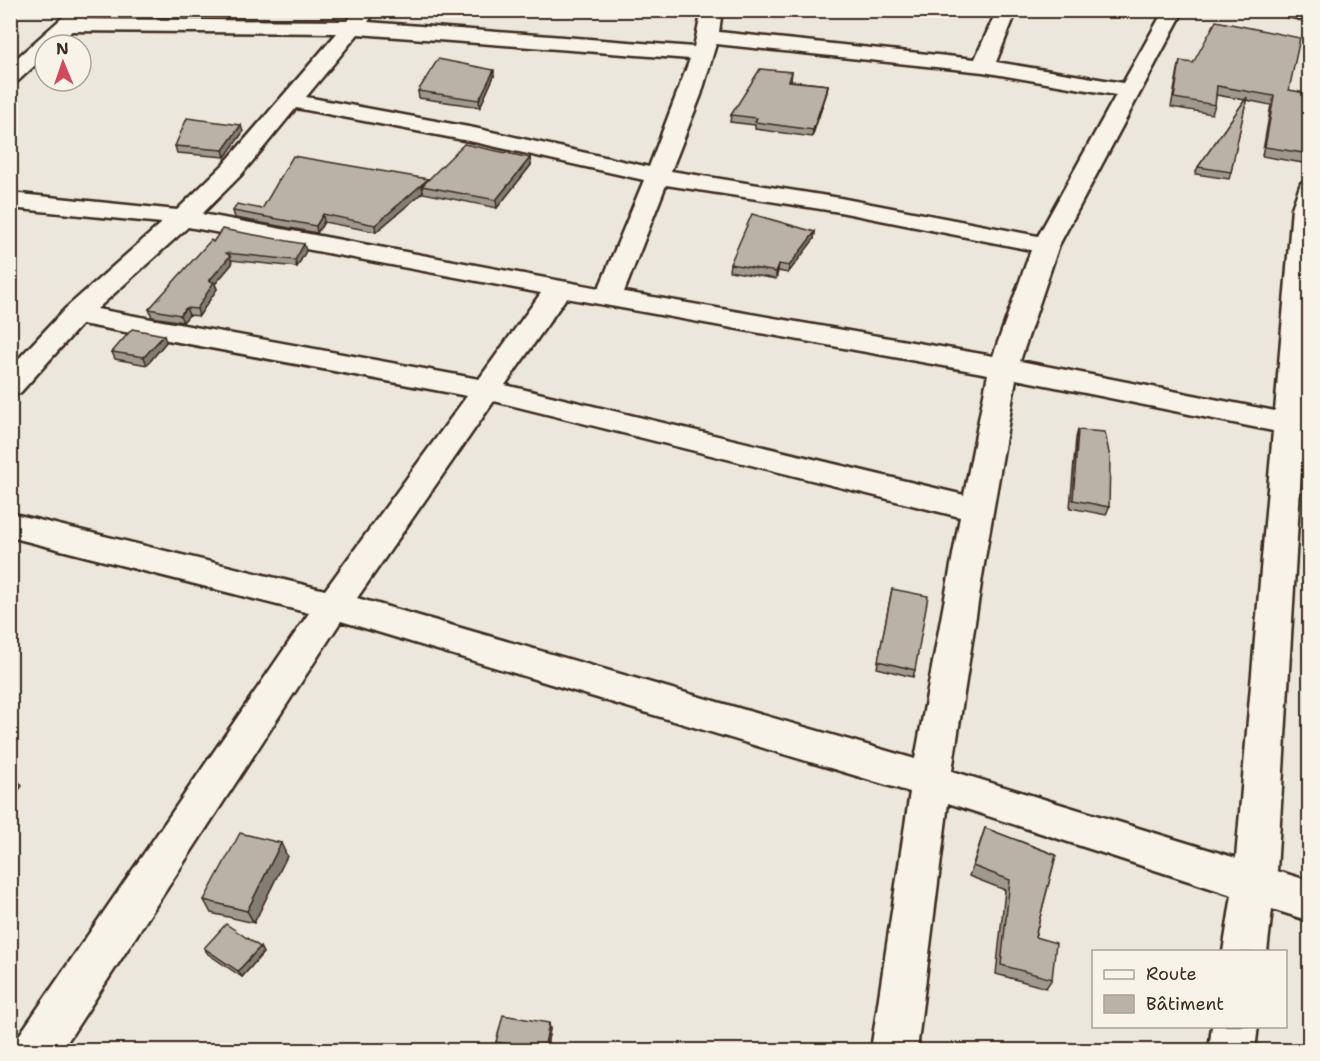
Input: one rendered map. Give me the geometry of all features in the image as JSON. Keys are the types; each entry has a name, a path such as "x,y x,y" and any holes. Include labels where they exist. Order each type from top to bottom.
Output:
{"street":[{"path":"10,76 84,10"},
{"path":"609,296 690,96 705,46 712,10"},
{"path":"983,66 1007,10"},
{"path":"894,1050 931,781 1004,367 1046,245 1174,10"},
{"path":"1286,10 1310,15"},
{"path":"68,25 360,19 983,66 1129,91"},
{"path":"10,386 76,314 183,218 232,170 360,19"},
{"path":"292,100 474,135 658,176 840,205 1046,245"},
{"path":"1245,950 1255,882 1300,425 1305,208 1310,188"},
{"path":"10,200 183,218 717,318 1004,367 1300,425"},
{"path":"36,1050 333,605 559,288"},
{"path":"76,314 487,390 979,510"},
{"path":"10,525 151,562 333,605 931,781 1310,901"},
{"path":"1232,1050 1235,1028"}],"building":[{"path":"1216,21 1300,38 1289,90 1310,94 1310,154 1265,147 1274,96 1217,86 1215,105 1174,98 1180,61 1193,63"},
{"path":"438,59 494,70 479,100 418,91"},
{"path":"760,69 792,72 789,81 828,85 813,130 755,122 757,118 731,115"},
{"path":"1247,97 1231,172 1198,167"},
{"path":"187,118 241,125 223,150 175,146"},
{"path":"464,144 530,158 496,200 422,186"},
{"path":"293,156 428,179 375,225 323,214 316,226 233,211 237,204 262,209"},
{"path":"752,214 815,232 789,266 779,264 776,272 730,264"},
{"path":"222,229 304,244 295,260 226,253 230,256 209,281 214,282 197,309 186,308 180,315 149,309 211,240 213,242"},
{"path":"132,329 164,335 144,357 112,352"},
{"path":"1078,430 1105,432 1110,458 1109,507 1073,500"},
{"path":"892,589 928,596 915,670 878,661"},
{"path":"10,777 17,779 10,788"},
{"path":"985,828 1056,855 1035,937 1056,943 1052,979 1001,965 1010,880 973,866"},
{"path":"240,833 281,843 247,911 204,900"},
{"path":"226,924 260,947 238,971 204,948"},
{"path":"503,1015 549,1023 544,1050 496,1042"}]}
